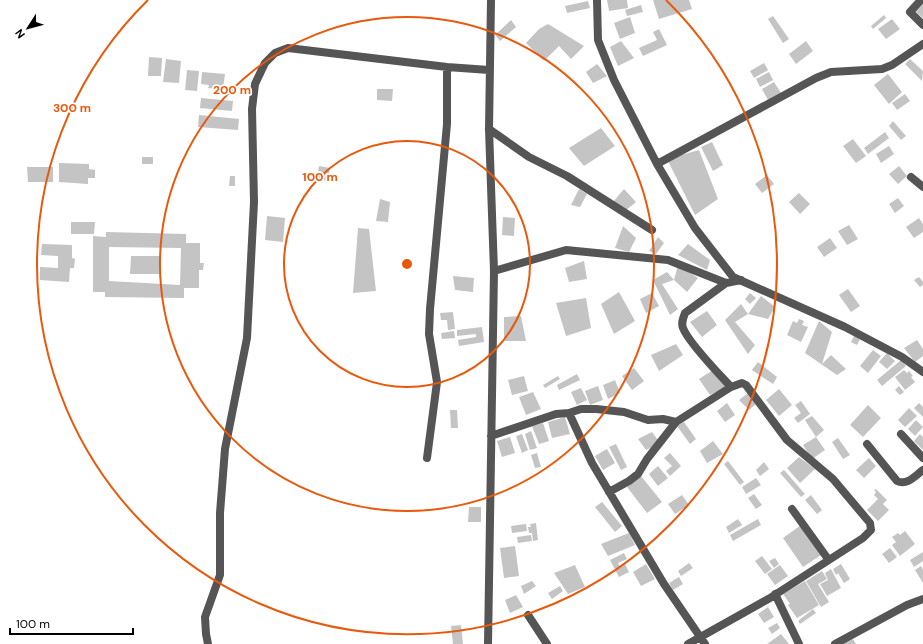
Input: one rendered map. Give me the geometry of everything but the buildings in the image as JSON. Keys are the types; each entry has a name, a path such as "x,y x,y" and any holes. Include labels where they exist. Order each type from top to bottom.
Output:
{"street":[{"path":"488,644 494,271 489,129 491,0"},
{"path":"597,0 598,40 614,80 657,164 695,228 733,277 845,327 902,357 923,372"},
{"path":"921,0 910,12 923,25"},
{"path":"657,164 816,78 831,72 882,68 892,65 923,44"},
{"path":"208,644 205,617 220,575 220,513 225,449 247,338 254,202 252,109 255,84 265,63 275,54 288,48 447,67 489,70"},
{"path":"427,458 437,382 430,334 430,309 447,124 447,67"},
{"path":"489,129 529,157 567,176 652,230"},
{"path":"911,177 923,187"},
{"path":"494,271 566,250 668,260 726,283"},
{"path":"730,387 688,337 683,327 682,320 685,313 726,283 740,280"},
{"path":"609,492 629,482 638,474 647,459 676,422 737,383 746,385 787,440 833,479 870,523 871,530 868,534 703,641 688,644"},
{"path":"491,436 556,414 569,413 581,409 624,412 648,420 663,419 676,422"},
{"path":"569,413 592,463 609,492 664,584 703,641"},
{"path":"901,434 923,458"},
{"path":"867,444 901,484 907,483 923,470"},
{"path":"792,509 828,559"},
{"path":"775,594 799,644"},
{"path":"835,644 907,605 923,599"},
{"path":"528,615 547,644"}]}
